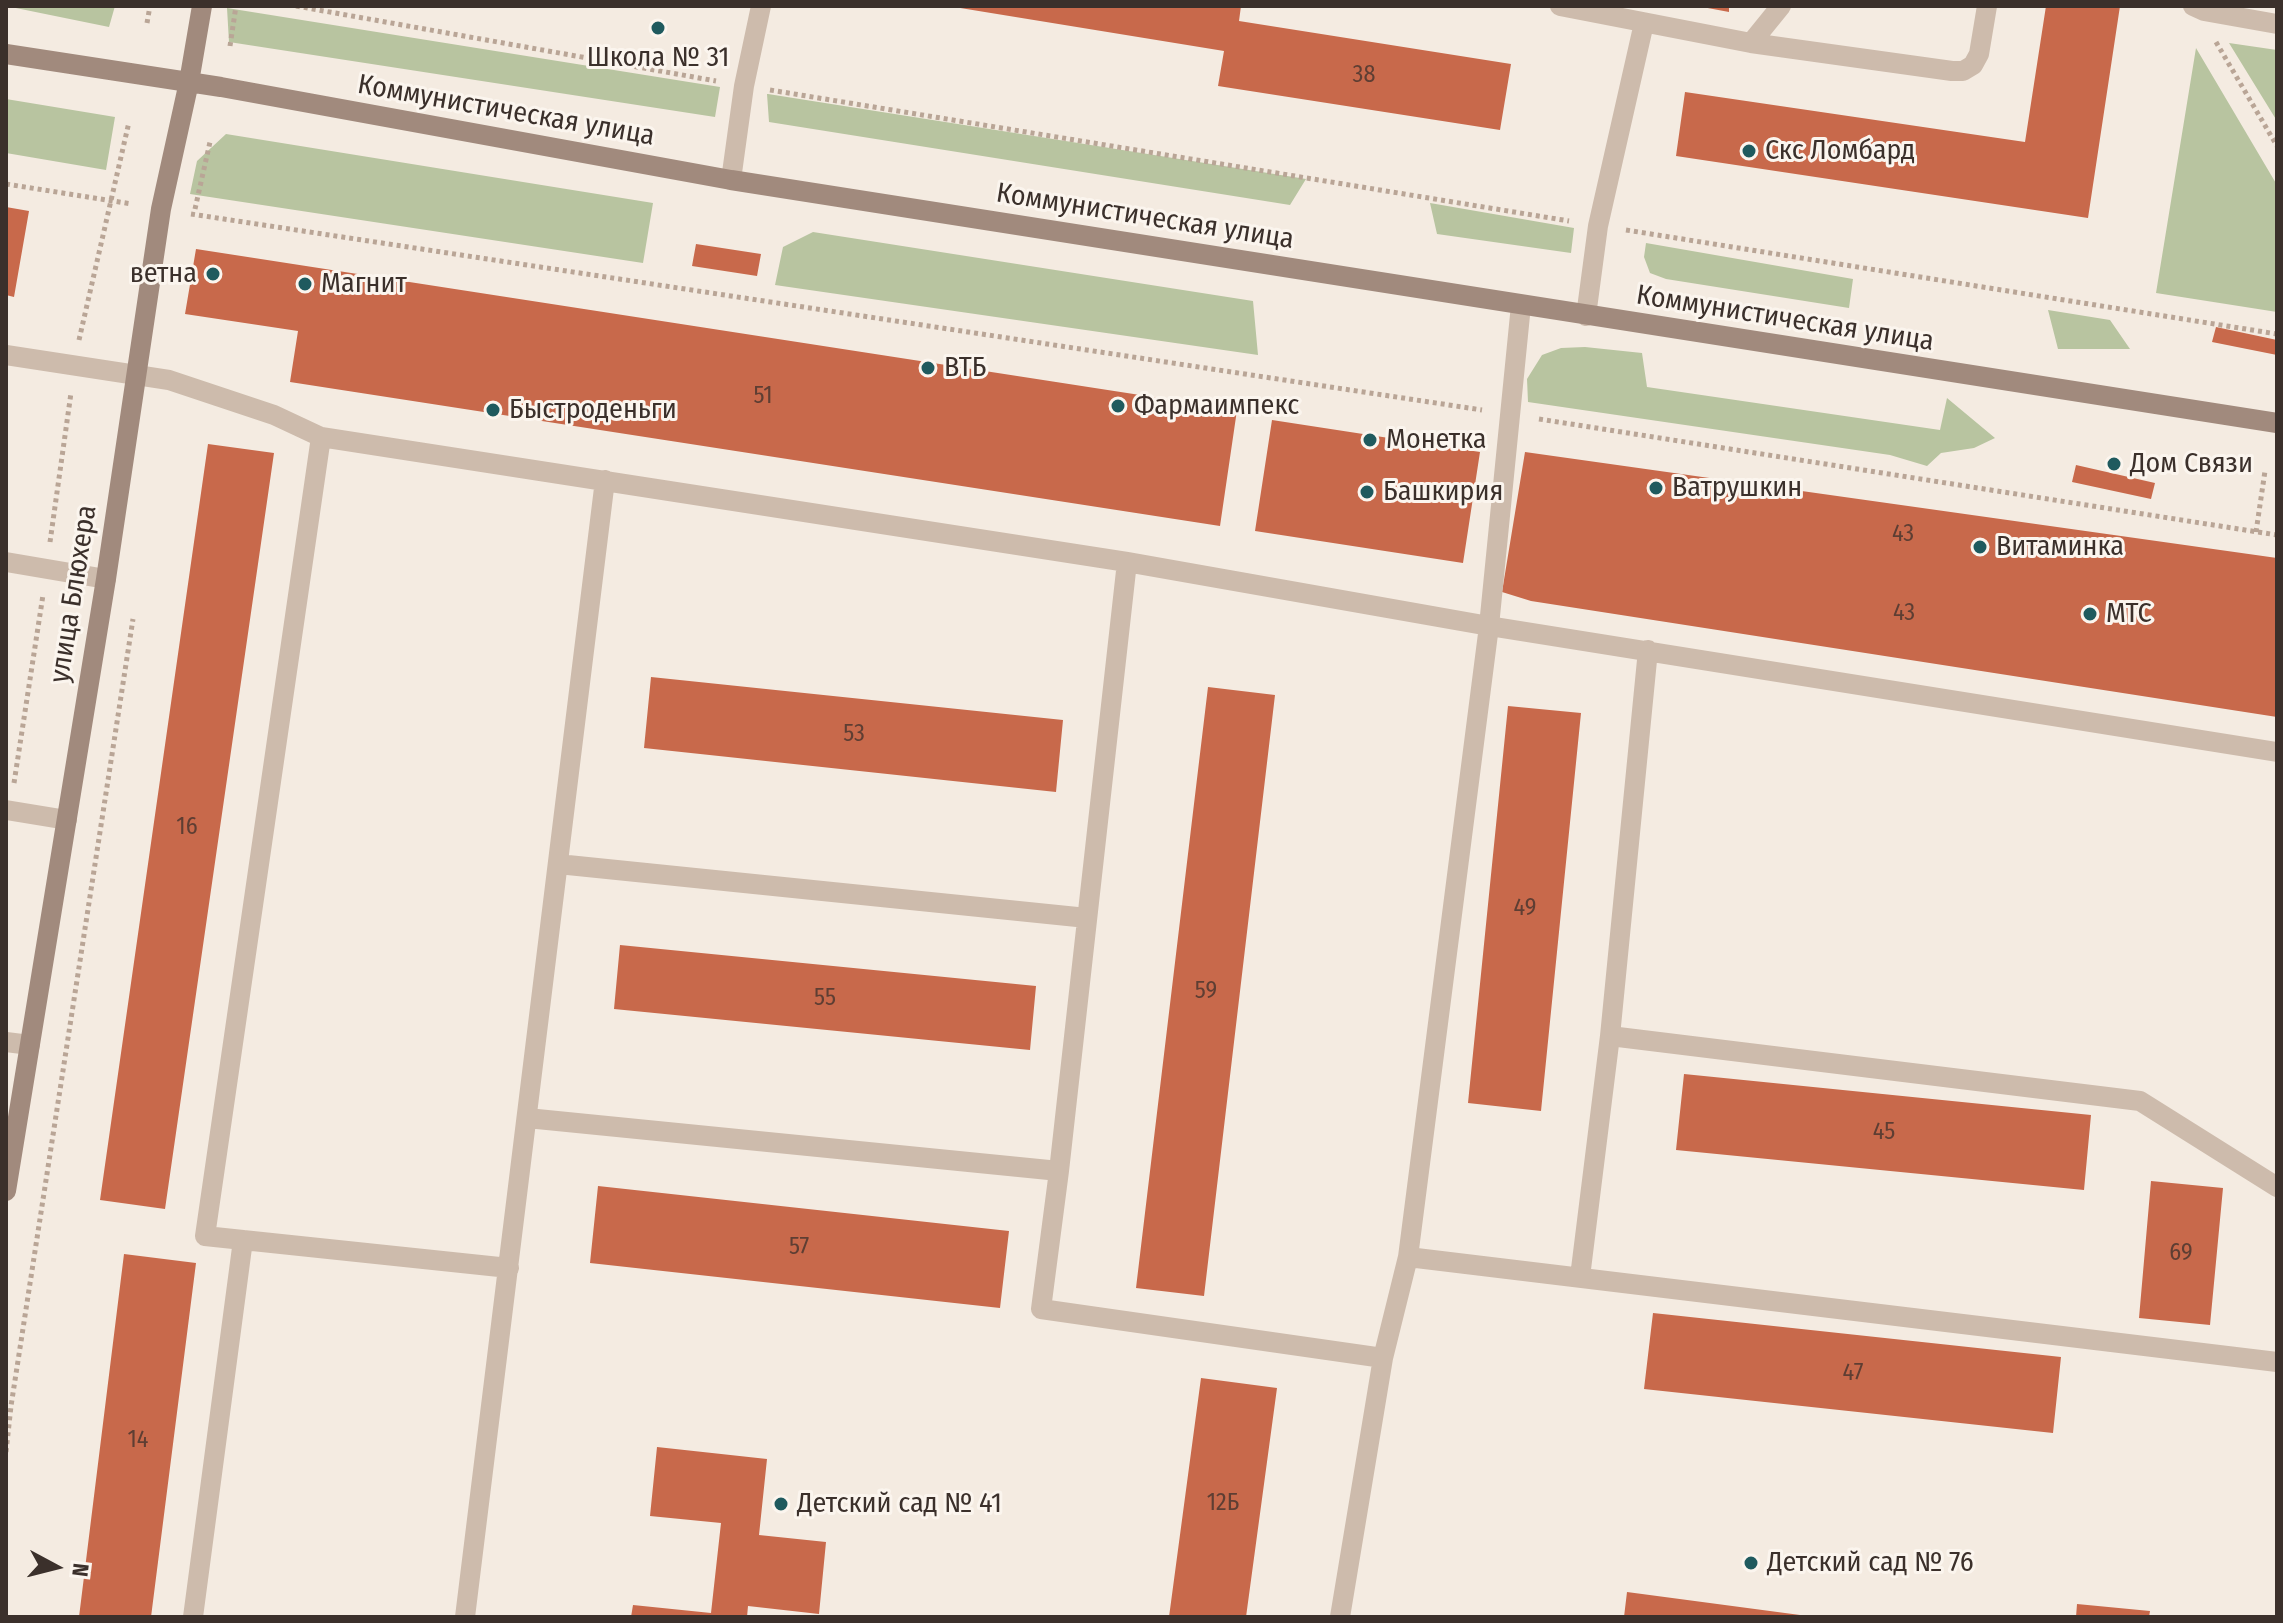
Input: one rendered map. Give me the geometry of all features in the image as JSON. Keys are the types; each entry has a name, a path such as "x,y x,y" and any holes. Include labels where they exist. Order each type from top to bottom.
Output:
{"main road":[{"name":"улица Блюхера","path":"6,1191 106,579 161,209 202,6"},
{"name":"Коммунистическая улица","path":"6,54 189,82 731,180 2277,423"}],"lane":[{"path":"731,180 744,86 761,6"},
{"path":"1560,6 1751,43 1963,71 1973,65 1979,54 1987,6"},
{"path":"1751,43 1781,6"},
{"path":"2198,8 2277,24"},
{"path":"1586,316 1598,226 1644,23"},
{"path":"1340,1617 1383,1358 1408,1257 1489,626 1521,305"},
{"path":"6,355 169,380 274,415 321,437 1127,562 1489,626 2277,752"},
{"path":"321,437 205,1236 509,1268"},
{"path":"465,1617 605,480"},
{"path":"6,562 106,579"},
{"path":"1127,562 1041,1309 1383,1358"},
{"path":"1580,1277 1610,1036 1648,650"},
{"path":"8,810 67,820"},
{"path":"558,864 1087,918"},
{"path":"1610,1036 2140,1101 2277,1187"},
{"path":"6,1042 30,1045"},
{"path":"527,1118 1059,1171"},
{"path":"193,1617 243,1240"},
{"path":"1408,1257 2277,1362"}],"path":[{"path":"147,23 150,6"},
{"path":"230,46 236,6"},
{"path":"296,6 744,86 2277,334"},
{"path":"2198,8 2219,50 2277,146"},
{"path":"8,810 75,366 129,122"},
{"path":"191,229 210,142"},
{"path":"6,184 145,206"},
{"path":"178,212 1509,414 2277,535"},
{"path":"2256,532 2265,471"},
{"path":"6,1452 133,616"}],"green space":[{"path":"6,6 115,6 109,27"},
{"path":"227,8 720,87 715,117 229,42"},
{"path":"2229,43 2277,50 2277,121"},
{"path":"2196,48 2277,185 2277,312 2156,293"},
{"path":"767,94 1306,179 1290,205 769,122"},
{"path":"6,99 115,117 106,170 6,153"},
{"path":"226,134 653,203 643,263 190,194 197,161"},
{"path":"1430,203 1574,228 1571,253 1437,234"},
{"path":"813,232 1253,301 1258,355 775,285 783,247"},
{"path":"1646,243 1853,279 1849,308 1666,279 1650,273 1644,257"},
{"path":"2048,310 2110,320 2130,349 2058,349"},
{"path":"1585,347 1642,353 1647,387 1940,430 1947,398 1995,438 1974,448 1941,453 1927,466 1890,455 1528,402 1527,379 1542,355 1561,348"}],"building":[{"path":"948,6 1241,6 1239,21 1511,64 1500,130 1218,86 1224,51"},
{"path":"1697,6 1729,6 1729,12"},
{"path":"2046,6 2120,6 2088,218 1676,156 1685,92 2025,142"},
{"path":"6,207 29,211 14,297 6,295"},
{"path":"696,244 761,254 757,276 692,266"},
{"path":"196,249 1237,410 1220,526 290,382 298,331 185,314"},
{"path":"2216,327 2277,340 2277,355 2212,342"},
{"name":"Башкирия","path":"1272,420 1480,452 1463,563 1255,531"},
{"path":"208,444 274,453 165,1209 100,1200"},
{"path":"1525,452 2277,558 2277,717 1531,601 1502,592"},
{"path":"2076,465 2155,483 2151,499 2072,482"},
{"path":"651,677 1063,720 1056,792 644,748"},
{"path":"1208,687 1275,695 1204,1296 1136,1288"},
{"path":"1508,706 1581,713 1541,1111 1468,1103"},
{"path":"620,945 1036,986 1030,1050 614,1009"},
{"path":"1684,1074 2091,1115 2084,1190 1676,1150"},
{"path":"2151,1181 2223,1188 2210,1325 2139,1318"},
{"path":"598,1186 1009,1231 1000,1308 590,1263"},
{"path":"124,1254 196,1263 151,1617 79,1617"},
{"path":"1653,1313 2061,1357 2053,1433 1644,1389"},
{"path":"1201,1378 1277,1388 1246,1617 1169,1617"},
{"path":"657,1447 767,1459 759,1535 826,1542 819,1614 748,1606 747,1617 631,1617 633,1605 711,1613 721,1523 650,1516"},
{"path":"1627,1592 1800,1615 1800,1617 1624,1617"},
{"path":"2077,1604 2150,1611 2149,1617 2076,1617"}],"place":[{"name":"Школа № 31","path":"658,28"},
{"name":"Скс Ломбард","path":"1749,151"},
{"name":"ветна","path":"213,274"},
{"name":"Магнит","path":"305,284"},
{"name":"ВТБ","path":"928,368"},
{"name":"Фармаимпекс","path":"1118,406"},
{"name":"Быстроденьги","path":"493,410"},
{"name":"Монетка","path":"1370,440"},
{"name":"Дом Связи","path":"2114,464"},
{"name":"Ватрушкин","path":"1656,488"},
{"name":"Башкирия","path":"1367,492"},
{"name":"Витаминка","path":"1980,547"},
{"name":"МТС","path":"2090,614"},
{"name":"Детский сад № 41","path":"781,1504"},
{"name":"Детский сад № 76","path":"1751,1563"}]}
